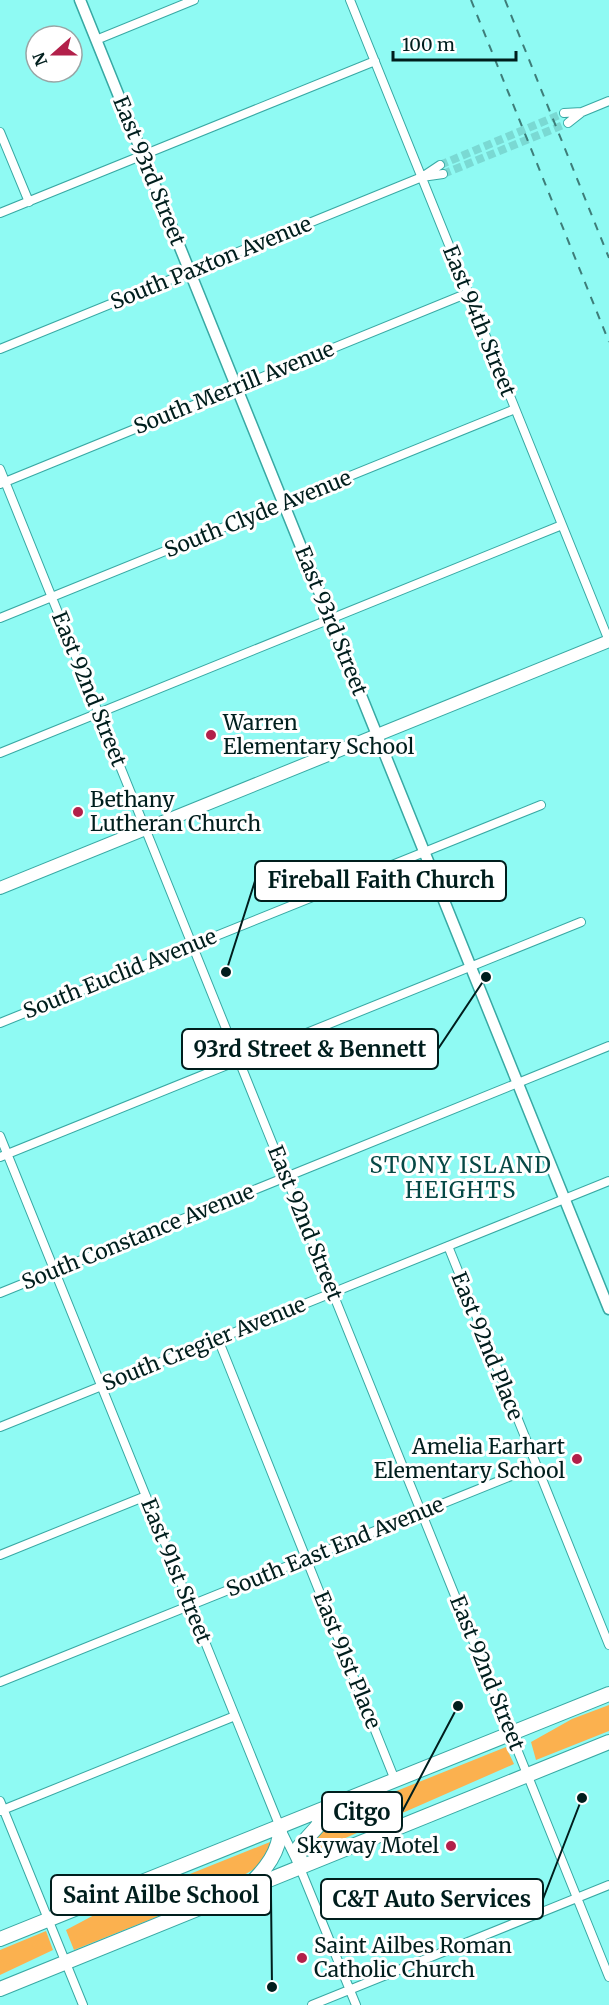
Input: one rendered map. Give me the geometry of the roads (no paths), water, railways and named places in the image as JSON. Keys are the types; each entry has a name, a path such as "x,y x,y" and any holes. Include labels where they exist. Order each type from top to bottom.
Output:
{"highway":[{"path":"0,1939 609,1694"},
{"path":"0,1989 609,1742"},
{"path":"300,1868 299,1847 317,1827 327,1808"},
{"path":"242,1891 261,1874 274,1854 280,1827"}],"main road":[{"path":"0,888 609,641"}],"street":[{"name":"East 93rd Street","path":"80,0 609,1309"},
{"path":"96,40 194,0"},
{"name":"East 94th Street","path":"350,0 609,641"},
{"path":"0,213 375,61"},
{"path":"564,114 582,112 609,101"},
{"path":"568,123 582,112"},
{"path":"0,132 29,202"},
{"name":"South Paxton Avenue","path":"0,349 422,177 440,165"},
{"name":"South Paxton Avenue","path":"422,177 443,174"},
{"name":"South Merrill Avenue","path":"3,483 468,293"},
{"name":"South Clyde Avenue","path":"0,618 515,409"},
{"name":"East 92nd Street","path":"0,469 3,483 52,597 609,1977"},
{"path":"0,753 562,525"},
{"name":"South Euclid Avenue","path":"0,1023 541,805"},
{"path":"4,1155 580,922"},
{"name":"South Constance Avenue","path":"0,1293 609,1046"},
{"name":"East 91st Street","path":"0,1136 4,1155 55,1270 280,1827 300,1868 356,2005"},
{"name":"South Cregier Avenue","path":"0,1427 609,1181"},
{"name":"East 92nd Place","path":"448,1246 609,1645"},
{"name":"East 91st Place","path":"218,1339 395,1780"},
{"name":"South East End Avenue","path":"0,1682 536,1466"},
{"path":"0,1555 146,1496"},
{"path":"83,2005 1,1807 235,1716"},
{"path":"312,2005 609,1885"}],"tunnel":[{"path":"440,165 564,113"},
{"path":"443,174 568,123"}],"railway":[{"path":"471,0 609,342"},
{"path":"505,0 609,258"}],"place":[{"name":"Warren Elementary School","path":"211,735"},
{"name":"Bethany Lutheran Church","path":"78,812"},
{"name":"Fireball Faith Church","path":"226,972"},
{"name":"93rd Street & Bennett","path":"486,977"},
{"name":"Amelia Earhart Elementary School","path":"577,1459"},
{"name":"Citgo","path":"458,1706"},
{"name":"C&T Auto Services","path":"582,1798"},
{"name":"Skyway Motel","path":"451,1846"},
{"name":"Saint Ailbes Roman Catholic Church","path":"302,1958"},
{"name":"Saint Ailbe School","path":"272,1987"}],"district":[{"name":"STONY ISLAND HEIGHTS","path":"461,1178"}]}
